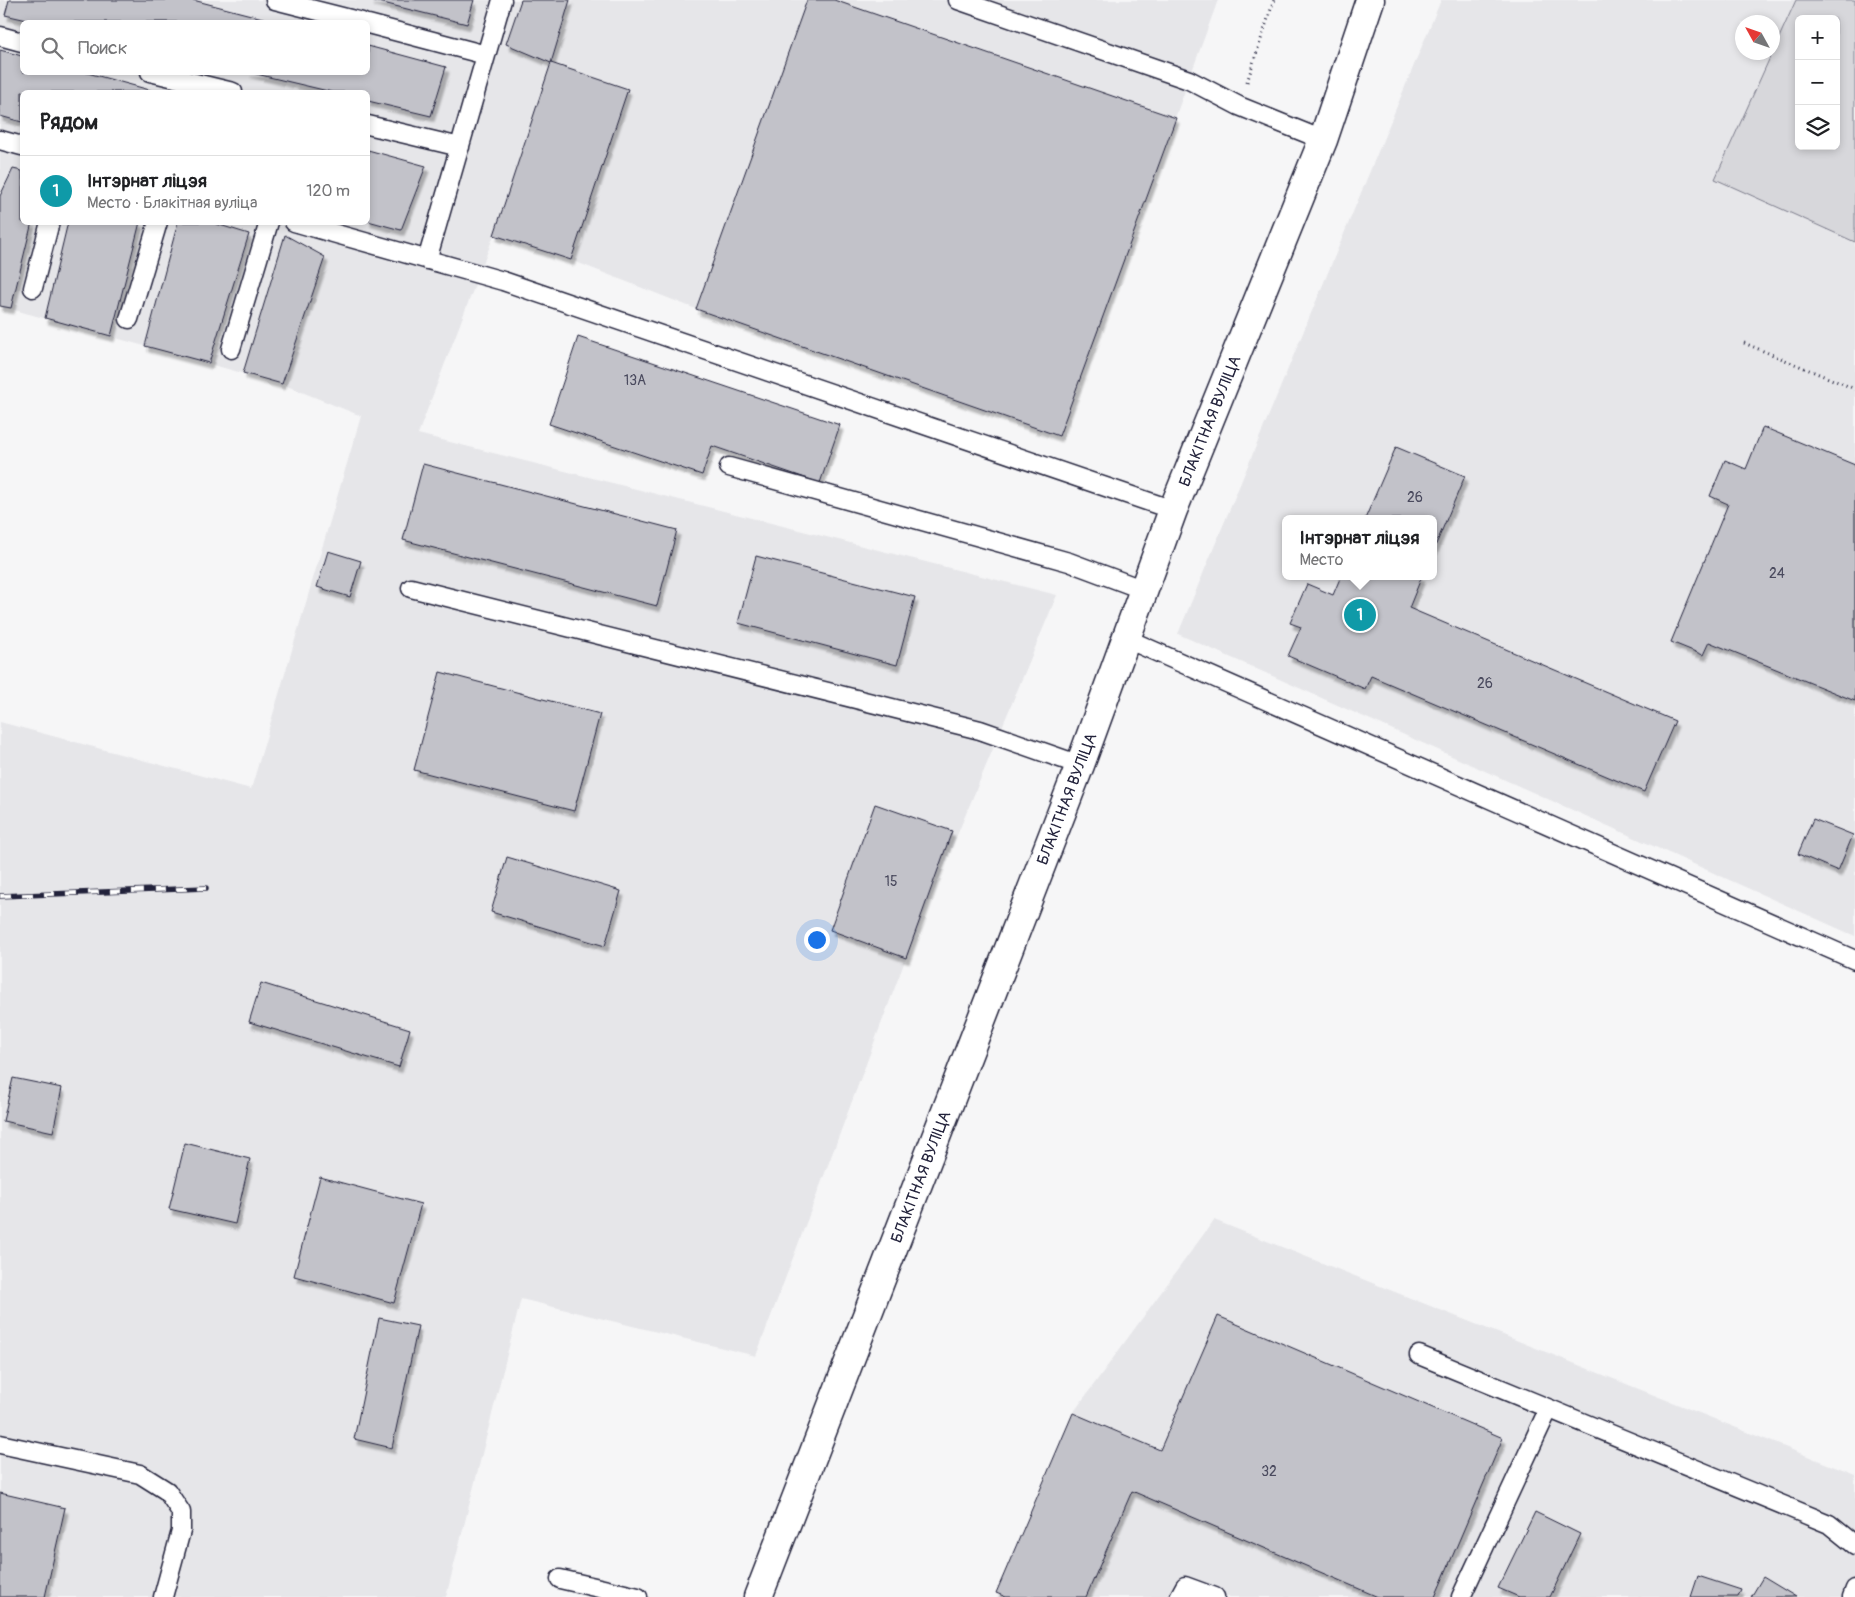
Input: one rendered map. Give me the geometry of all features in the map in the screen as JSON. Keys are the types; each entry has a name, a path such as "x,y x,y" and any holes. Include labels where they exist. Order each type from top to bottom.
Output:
{"street":[{"name":"БЛАКІТНАЯ ВУЛІЦА","path":"761,1596 1080,765 1174,510 1323,140 1370,0"}],"lane":[{"path":"275,0 354,20"},
{"path":"426,260 502,0"},
{"path":"958,0 1189,80 1239,106 1323,140"},
{"path":"370,25 486,55"},
{"path":"0,36 20,41"},
{"path":"162,75 225,90"},
{"path":"370,125 460,147"},
{"path":"0,140 20,145"},
{"path":"32,288 49,225"},
{"path":"129,320 157,225"},
{"path":"231,349 268,225"},
{"path":"304,225 503,281 1174,510"},
{"path":"729,467 1069,562 1144,590"},
{"path":"411,588 980,730 1080,765"},
{"path":"1127,639 1855,960"},
{"path":"1419,1355 1548,1410 1828,1524 1855,1544"},
{"path":"1461,1597 1548,1410"},
{"path":"0,1444 140,1474 167,1491 181,1512 181,1530 163,1597"},
{"path":"560,1579 638,1597"},
{"path":"1179,1597 1185,1586 1215,1597"},
{"path":"1852,1597 1855,1589"}],"path":[{"path":"1239,106 1274,0"},
{"path":"1744,343 1855,389"}],"shaded area":[{"path":"0,0 1218,0 1059,436 696,309 571,260 494,235 418,434 1057,595 906,958 756,1356 521,1299 446,1597 0,1597 0,722 251,789 361,416 282,384 0,306"},
{"path":"1441,0 1855,0 1855,936 1178,634"},
{"path":"1796,0 1855,0 1855,242 1715,179 1769,60 1780,60 1780,35"},
{"path":"1214,1220 1855,1475 1855,1597 1006,1597 996,1593 1073,1413"}],"building":[{"path":"9,0 193,0 270,20 27,20 5,15"},
{"path":"371,0 474,0 467,24"},
{"path":"521,0 570,0 551,63 506,44"},
{"path":"807,0 834,0 1176,118 1059,436 696,309"},
{"path":"370,47 446,67 431,116 370,101 370,90 324,90 261,75 370,75"},
{"path":"0,50 20,55 20,75 95,75 150,90 20,90 20,121 0,116"},
{"path":"551,63 628,89 571,260 494,235"},
{"path":"370,151 426,166 401,230 370,222"},
{"path":"13,169 20,171 20,225 31,225 11,308 0,306 0,196"},
{"path":"67,225 139,225 111,336 45,318"},
{"path":"177,225 220,225 249,234 209,363 145,346"},
{"path":"285,235 325,257 282,384 243,373"},
{"path":"578,337 840,425 820,483 712,446 702,475 549,424"},
{"path":"1763,427 1855,465 1855,701 1709,642 1703,655 1671,642 1728,504 1710,496 1725,460 1746,469"},
{"path":"1396,447 1465,476 1437,542 1437,515 1367,515"},
{"path":"423,464 677,530 657,606 403,540"},
{"path":"328,551 361,561 350,597 317,587"},
{"path":"756,556 915,597 897,665 738,623"},
{"path":"1339,580 1420,580 1409,608 1675,721 1644,792 1371,676 1365,689 1288,656 1301,627 1290,623 1307,584 1333,595"},
{"path":"440,672 600,714 574,811 414,770"},
{"path":"875,804 952,831 906,958 830,930"},
{"path":"1813,819 1853,835 1838,871 1798,854"},
{"path":"507,857 621,891 605,946 491,912"},
{"path":"261,983 410,1029 399,1067 249,1022"},
{"path":"13,1078 62,1088 53,1132 3,1121"},
{"path":"185,1143 250,1159 235,1224 169,1209"},
{"path":"320,1177 421,1204 394,1303 294,1276"},
{"path":"1218,1316 1503,1438 1435,1597 1378,1597 1132,1491 1086,1597 1006,1597 996,1593 1073,1413 1160,1450"},
{"path":"379,1318 418,1326 392,1448 354,1439"},
{"path":"0,1493 65,1508 45,1597 0,1597"},
{"path":"1535,1512 1580,1534 1550,1597 1519,1597 1498,1588"},
{"path":"1698,1576 1741,1590 1738,1597 1691,1597"},
{"path":"1763,1577 1796,1597 1751,1597"}],"railway":[{"path":"0,896 206,888"}],"place":[{"name":"Інтэрнат ліцэя","path":"1360,615"}]}
